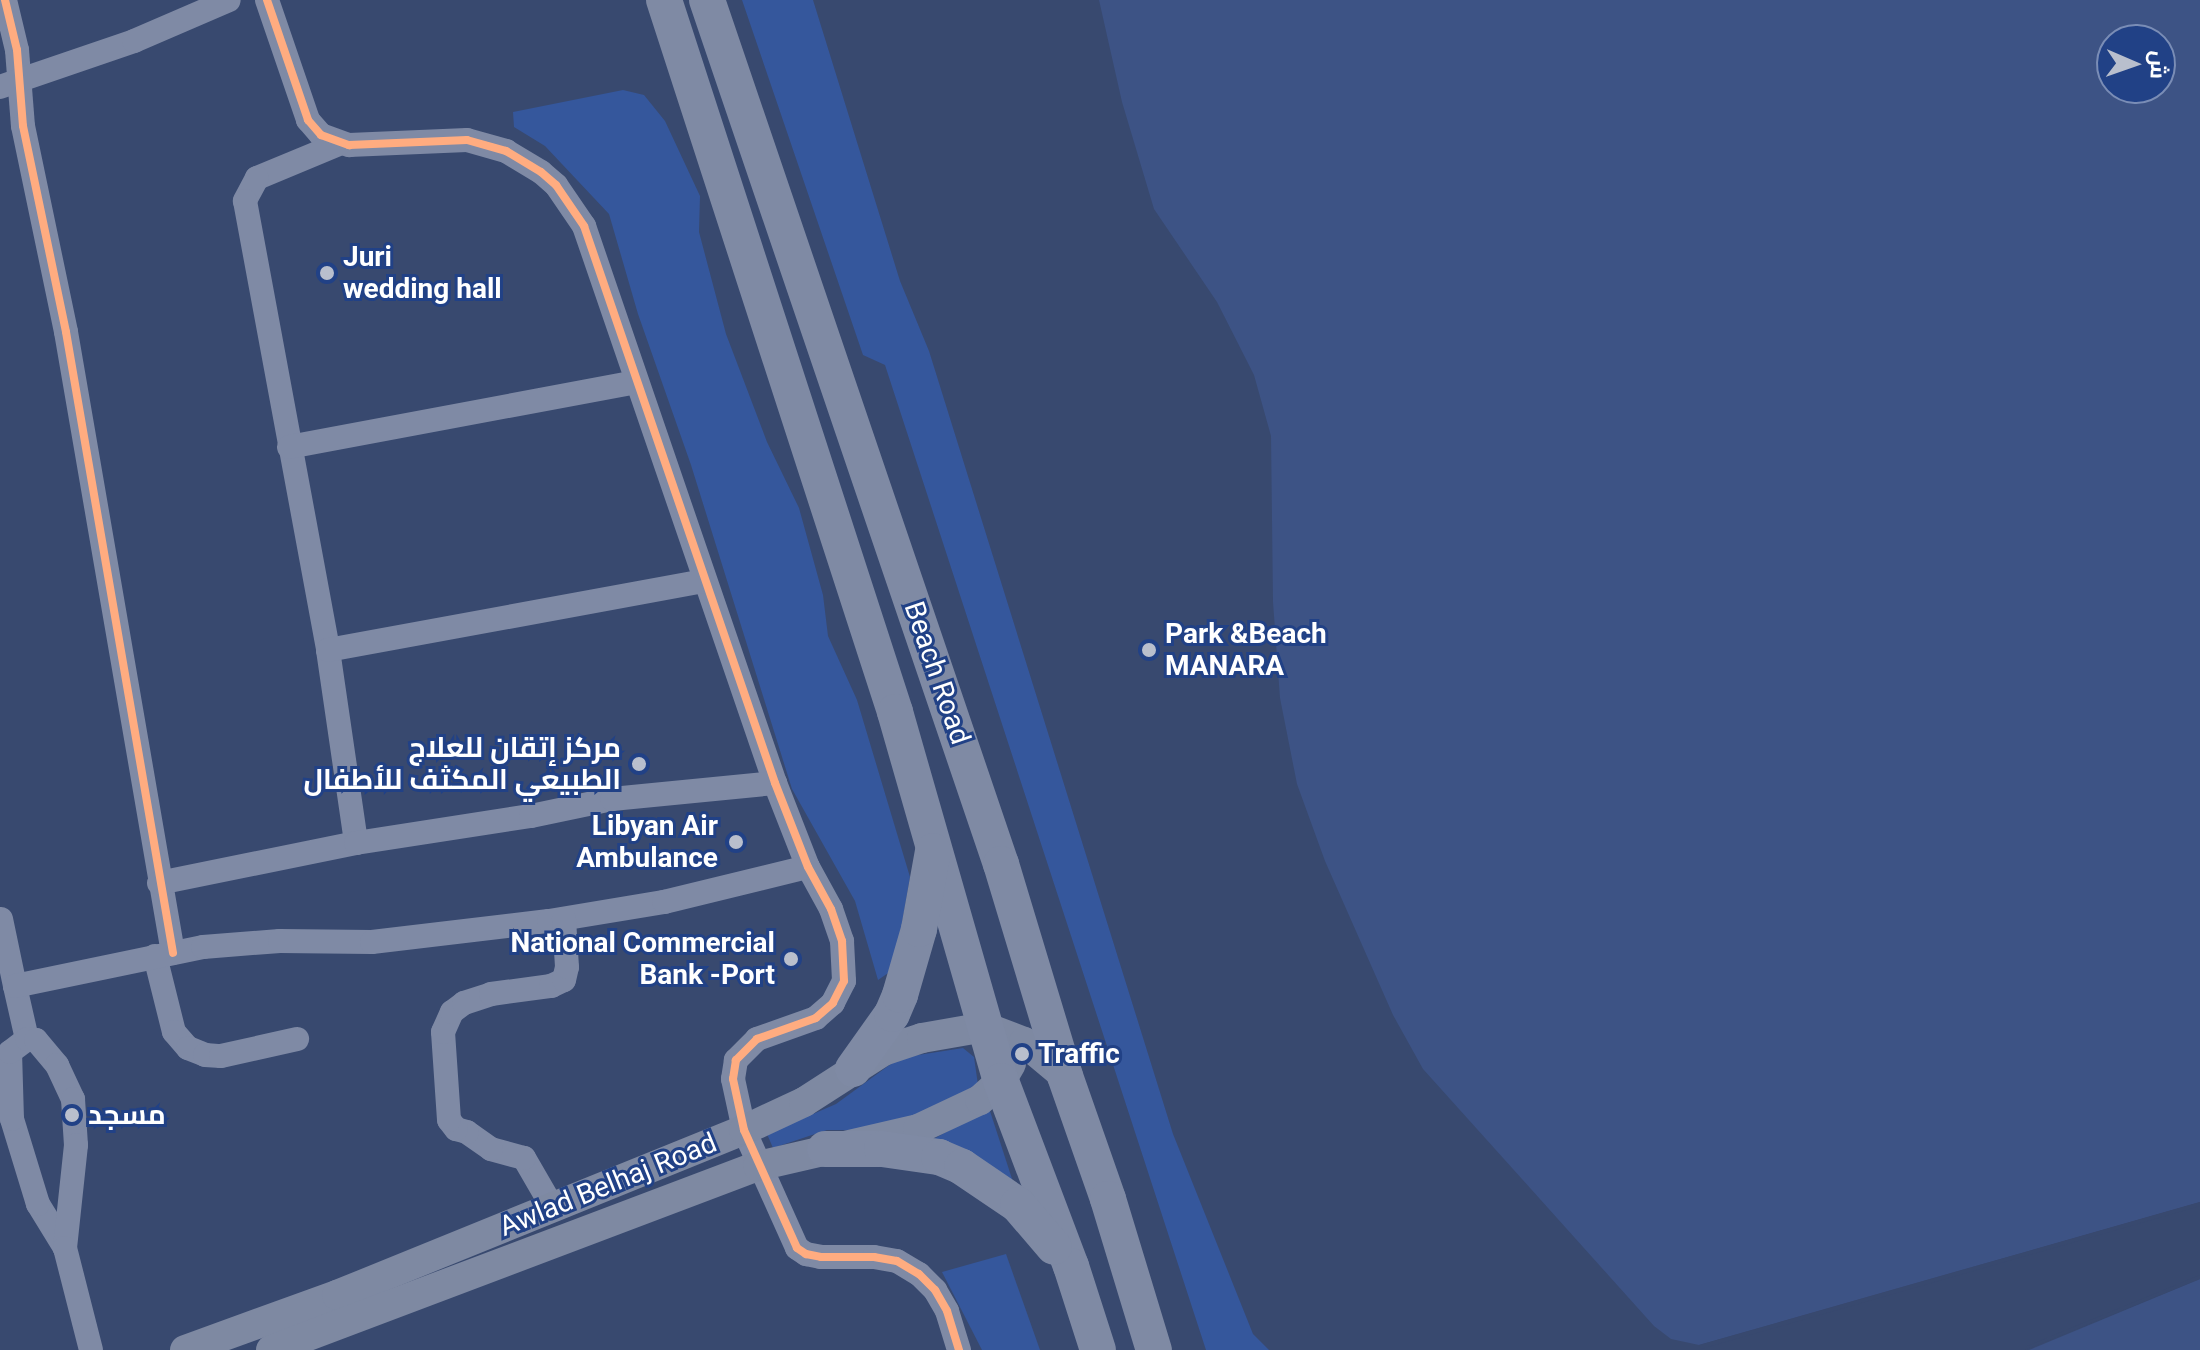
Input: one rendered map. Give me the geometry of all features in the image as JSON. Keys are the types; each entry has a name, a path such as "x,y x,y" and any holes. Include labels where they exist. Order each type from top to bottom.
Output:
{"highway":[{"name":"Beach Road","path":"664,0 935,842 1001,1081 1071,1266 1098,1350"},
{"name":"Beach Road","path":"707,0 944,691 1154,1350"},
{"path":"853,1069 892,1014 900,995 919,929 935,842"},
{"path":"825,1149 911,1151 962,1167 1018,1205 1071,1266"}],"main road":[{"name":"Awlad Belhaj Road","path":"271,1350 758,1166 918,1129 966,1108 1001,1081 1024,1042 1039,988"},
{"name":"Awlad Belhaj Road","path":"185,1350 337,1295 744,1130 804,1102 883,1051 922,1038 985,1027"},
{"path":"985,1027 1024,1042 1065,1076"}],"street":[{"path":"5,0 17,50 10,84 23,126 66,332 159,883 174,1032 188,1048 205,1055 221,1056 297,1039"},
{"path":"10,84 134,41 229,0"},
{"path":"267,0 308,120 321,135 339,144"},
{"path":"356,843 328,650 245,201 251,185 264,174 312,158 339,144 467,140 506,151 541,172 571,204 584,226 775,783 808,867 838,926 845,957 844,981 833,1003 816,1018 757,1039 742,1051 733,1079 744,1130 758,1166 797,1248 806,1254 821,1257 874,1257 897,1261 919,1274 935,1290 947,1311 959,1350"},
{"path":"289,447 637,382"},
{"path":"328,650 704,581"},
{"path":"159,883 356,843 531,816 612,799 775,783"},
{"path":"15,986 164,954 280,941 372,942 564,919 664,902 808,867"},
{"path":"1,919 27,1039"},
{"path":"553,1208 524,1158 491,1149 467,1132 456,1129 449,1120 443,1032 448,1018 464,1003 491,994 551,986 564,980 567,967 564,919"},
{"path":"65,1248 77,1115 68,1082 36,1040 27,1039 10,1052 10,1155 65,1248 91,1350"}],"shaded area":[{"path":"742,0 813,0 900,281 929,351 1173,1134 1253,1334 1269,1350 1206,1350 885,365 863,355"},
{"path":"1099,0 2200,0 2200,1202 1699,1345 1671,1339 1654,1326 1423,1069 1393,1015 1325,861 1297,784 1280,698 1273,602 1271,436 1254,375 1217,302 1154,209 1122,102"},
{"path":"623,90 644,95 665,121 700,196 699,232 726,334 767,442 799,508 823,595 828,636 857,700 910,877 894,969 878,980 855,901 792,789 691,465 638,314 609,214 545,146 514,127 513,112"},
{"path":"963,1048 974,1057 978,1085 961,1100 874,1130 827,1130 773,1148 767,1134 836,1104 899,1058"},
{"path":"989,1108 1014,1185 930,1141"},
{"path":"1006,1254 1040,1350 982,1350 942,1272"},
{"path":"2200,1279 2200,1350 2029,1350"}],"pier":[{"path":"2200,1202 2200,1206 1701,1349 1699,1345"},
{"path":"2200,1275 2200,1279 2025,1350 2027,1346"}],"cycle path":[{"path":"5,0 17,50 23,126 66,332 173,953"},
{"path":"267,0 308,120 321,135 349,145 467,140 506,151 556,185 584,226 775,783 808,867 831,909 842,941 844,981 833,1003 816,1018 757,1039 736,1060 733,1079 744,1130 797,1248 806,1254 821,1257 874,1257 897,1261 919,1274 935,1290 947,1311 959,1350"}],"place":[{"name":"Juri wedding hall","path":"327,273"},
{"name":"Park &Beach MANARA","path":"1149,650"},
{"name":"مركز إتقان للعلاج الطبيعي المكثف للأطفال","path":"639,764"},
{"name":"Libyan Air Ambulance","path":"736,842"},
{"name":"National Commercial Bank -Port","path":"791,959"},
{"name":"Traffic","path":"1022,1054"},
{"name":"مسجد","path":"72,1115"}]}
